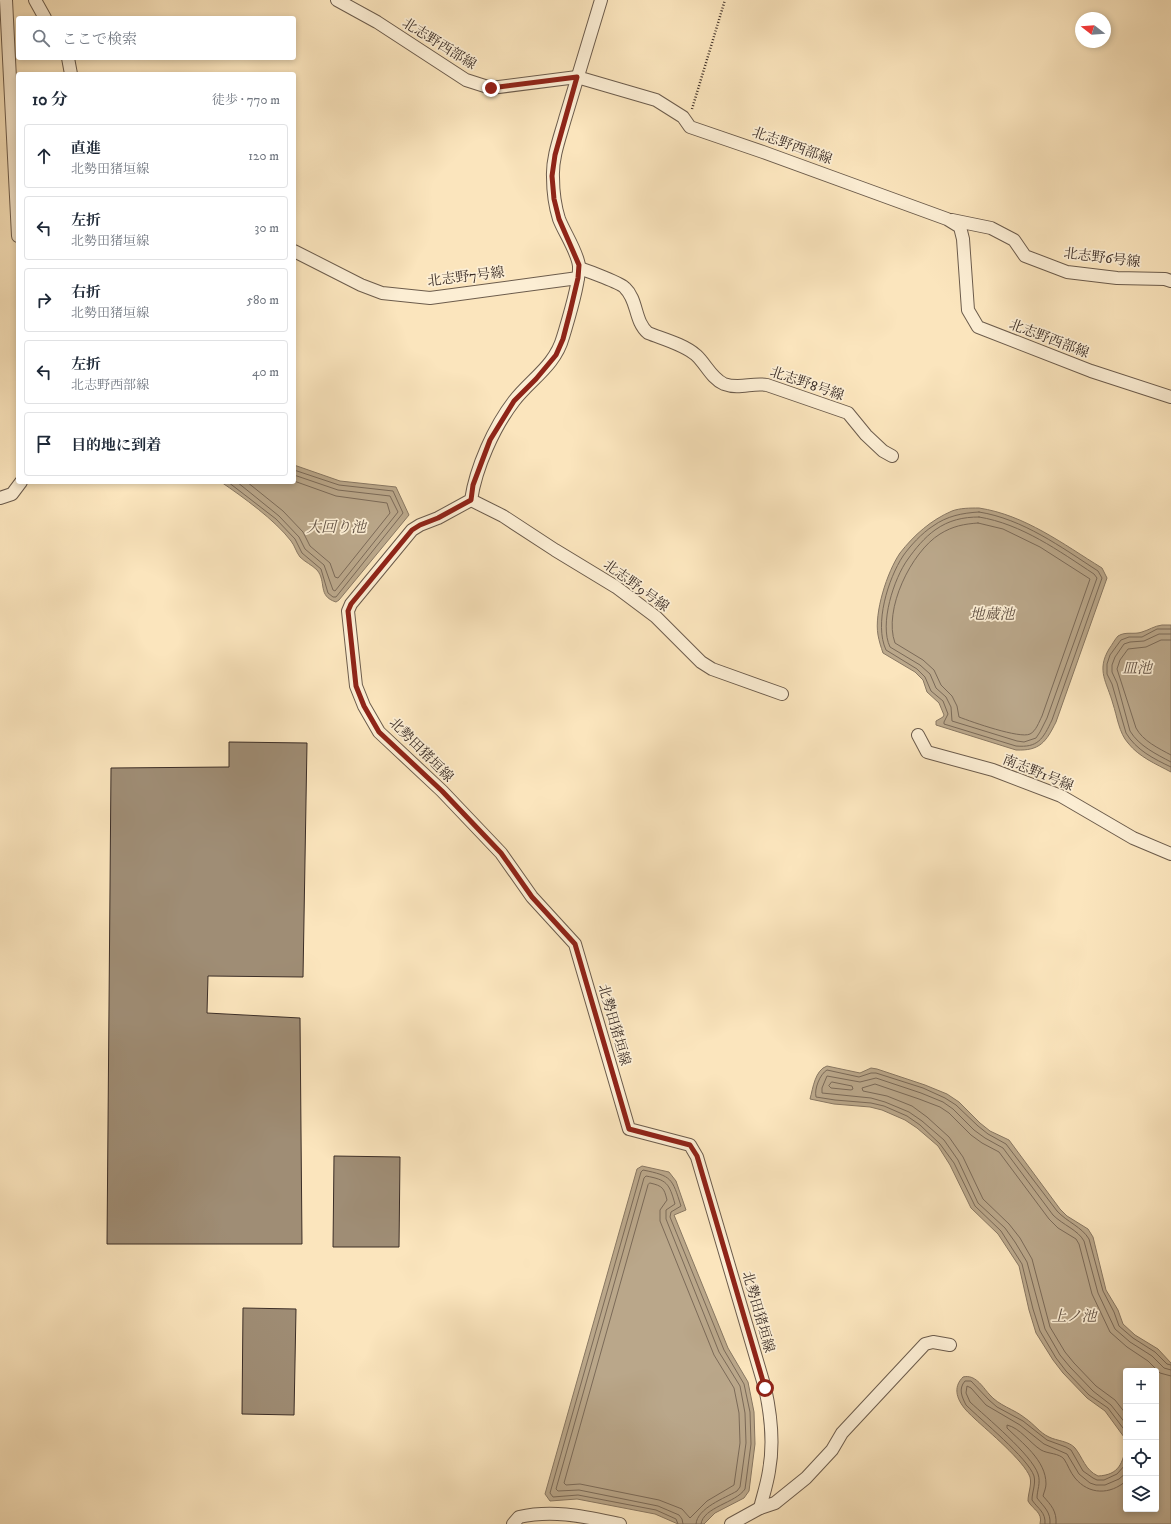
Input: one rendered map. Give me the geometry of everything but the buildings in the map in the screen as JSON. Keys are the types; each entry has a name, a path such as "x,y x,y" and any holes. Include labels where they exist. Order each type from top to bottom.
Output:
{"street":[{"path":"6,0 16,197"},
{"path":"35,0 44,16"},
{"name":"北志野西部線","path":"336,0 377,22 466,80 491,88 577,77 656,100 683,117 690,127 947,218 960,227 963,239 968,310 978,327 1091,371 1171,397"},
{"path":"471,500 473,485 490,440 514,401 536,379 556,355 563,339 578,273 576,259 559,219 554,199 552,176 555,155 601,0"},
{"path":"68,60 71,72"},
{"name":"北志野6号線","path":"947,218 991,228 1014,240 1025,256 1068,272 1117,278 1165,279 1171,281"},
{"name":"北志野7号線","path":"296,252 361,285 382,292 430,298 578,273"},
{"name":"北志野8号線","path":"578,273 625,287 633,300 643,328 648,332 688,350 696,356 718,381 742,387 759,383 848,413 882,452 892,456"},
{"path":"0,498 12,494 20,484"},
{"name":"北志野9号線","path":"471,500 503,516 554,550 616,587 656,617 700,662 712,669 782,694"},
{"name":"北勢田猪垣線","path":"471,500 412,530 351,604 348,611 356,686 364,706 379,732 442,791 501,853 532,897 575,944 629,1129 690,1145 697,1156 765,1388 770,1413 770,1470 760,1508"},
{"name":"南志野1号線","path":"918,735 927,752 993,770 1062,796 1133,838 1171,854"},
{"path":"731,1524 760,1508 775,1503 806,1478 832,1450 842,1434 925,1344 933,1342 950,1345"},
{"path":"513,1524 519,1517 530,1514 573,1514 620,1524"}],"path":[{"path":"683,117 690,116 725,0"}],"water":[{"name":"大回り池","path":"296,466 340,481 396,487 409,515 336,602 326,596 322,579 317,570 300,557 284,533 258,509 224,484 296,484"},
{"name":"地蔵池","path":"979,508 1012,517 1058,540 1102,568 1107,578 1056,722 1045,740 1037,747 1031,749 1016,750 936,725 936,721 944,715 939,703 927,692 923,680 915,672 883,653 878,637 878,616 886,581 900,553 923,529 944,515 958,509"},
{"name":"皿池","path":"1162,625 1171,625 1171,772 1142,756 1132,748 1125,739 1122,734 1103,670 1105,657 1118,636 1139,633"},
{"name":"上ノ池","path":"827,1066 860,1073 871,1068 877,1069 947,1094 959,1102 990,1131 1009,1140 1060,1209 1067,1216 1088,1229 1093,1237 1106,1290 1118,1310 1123,1324 1135,1335 1158,1349 1171,1363 1171,1524 1040,1524 1041,1520 1039,1514 1028,1501 1030,1477 1021,1463 997,1438 963,1407 957,1395 957,1387 960,1380 963,1377 971,1377 975,1379 997,1402 1021,1415 1046,1435 1066,1442 1075,1448 1087,1467 1098,1476 1111,1473 1119,1467 1123,1457 1123,1512 1159,1512 1159,1368 1123,1368 1123,1436 1105,1411 1087,1398 1063,1373 1053,1360 1036,1333 1019,1266 998,1234 971,1208 950,1165 938,1146 905,1120 882,1110 870,1107 834,1104 810,1099 817,1075"},
{"path":"642,1166 669,1172 676,1181 686,1210 674,1215 728,1348 748,1382 754,1412 755,1444 749,1491 744,1498 715,1513 704,1524 678,1524 655,1514 577,1499 550,1501 545,1494 637,1169"}],"route":[{"path":"491,88 577,77 555,155 552,176 554,199 559,219 579,265 578,278 563,339 556,355 536,379 514,401 490,440 473,485 471,500 412,530 351,604 348,611 356,686 364,706 379,732 442,791 501,853 532,897 575,944 629,1129 690,1145 697,1156 765,1388"}]}
